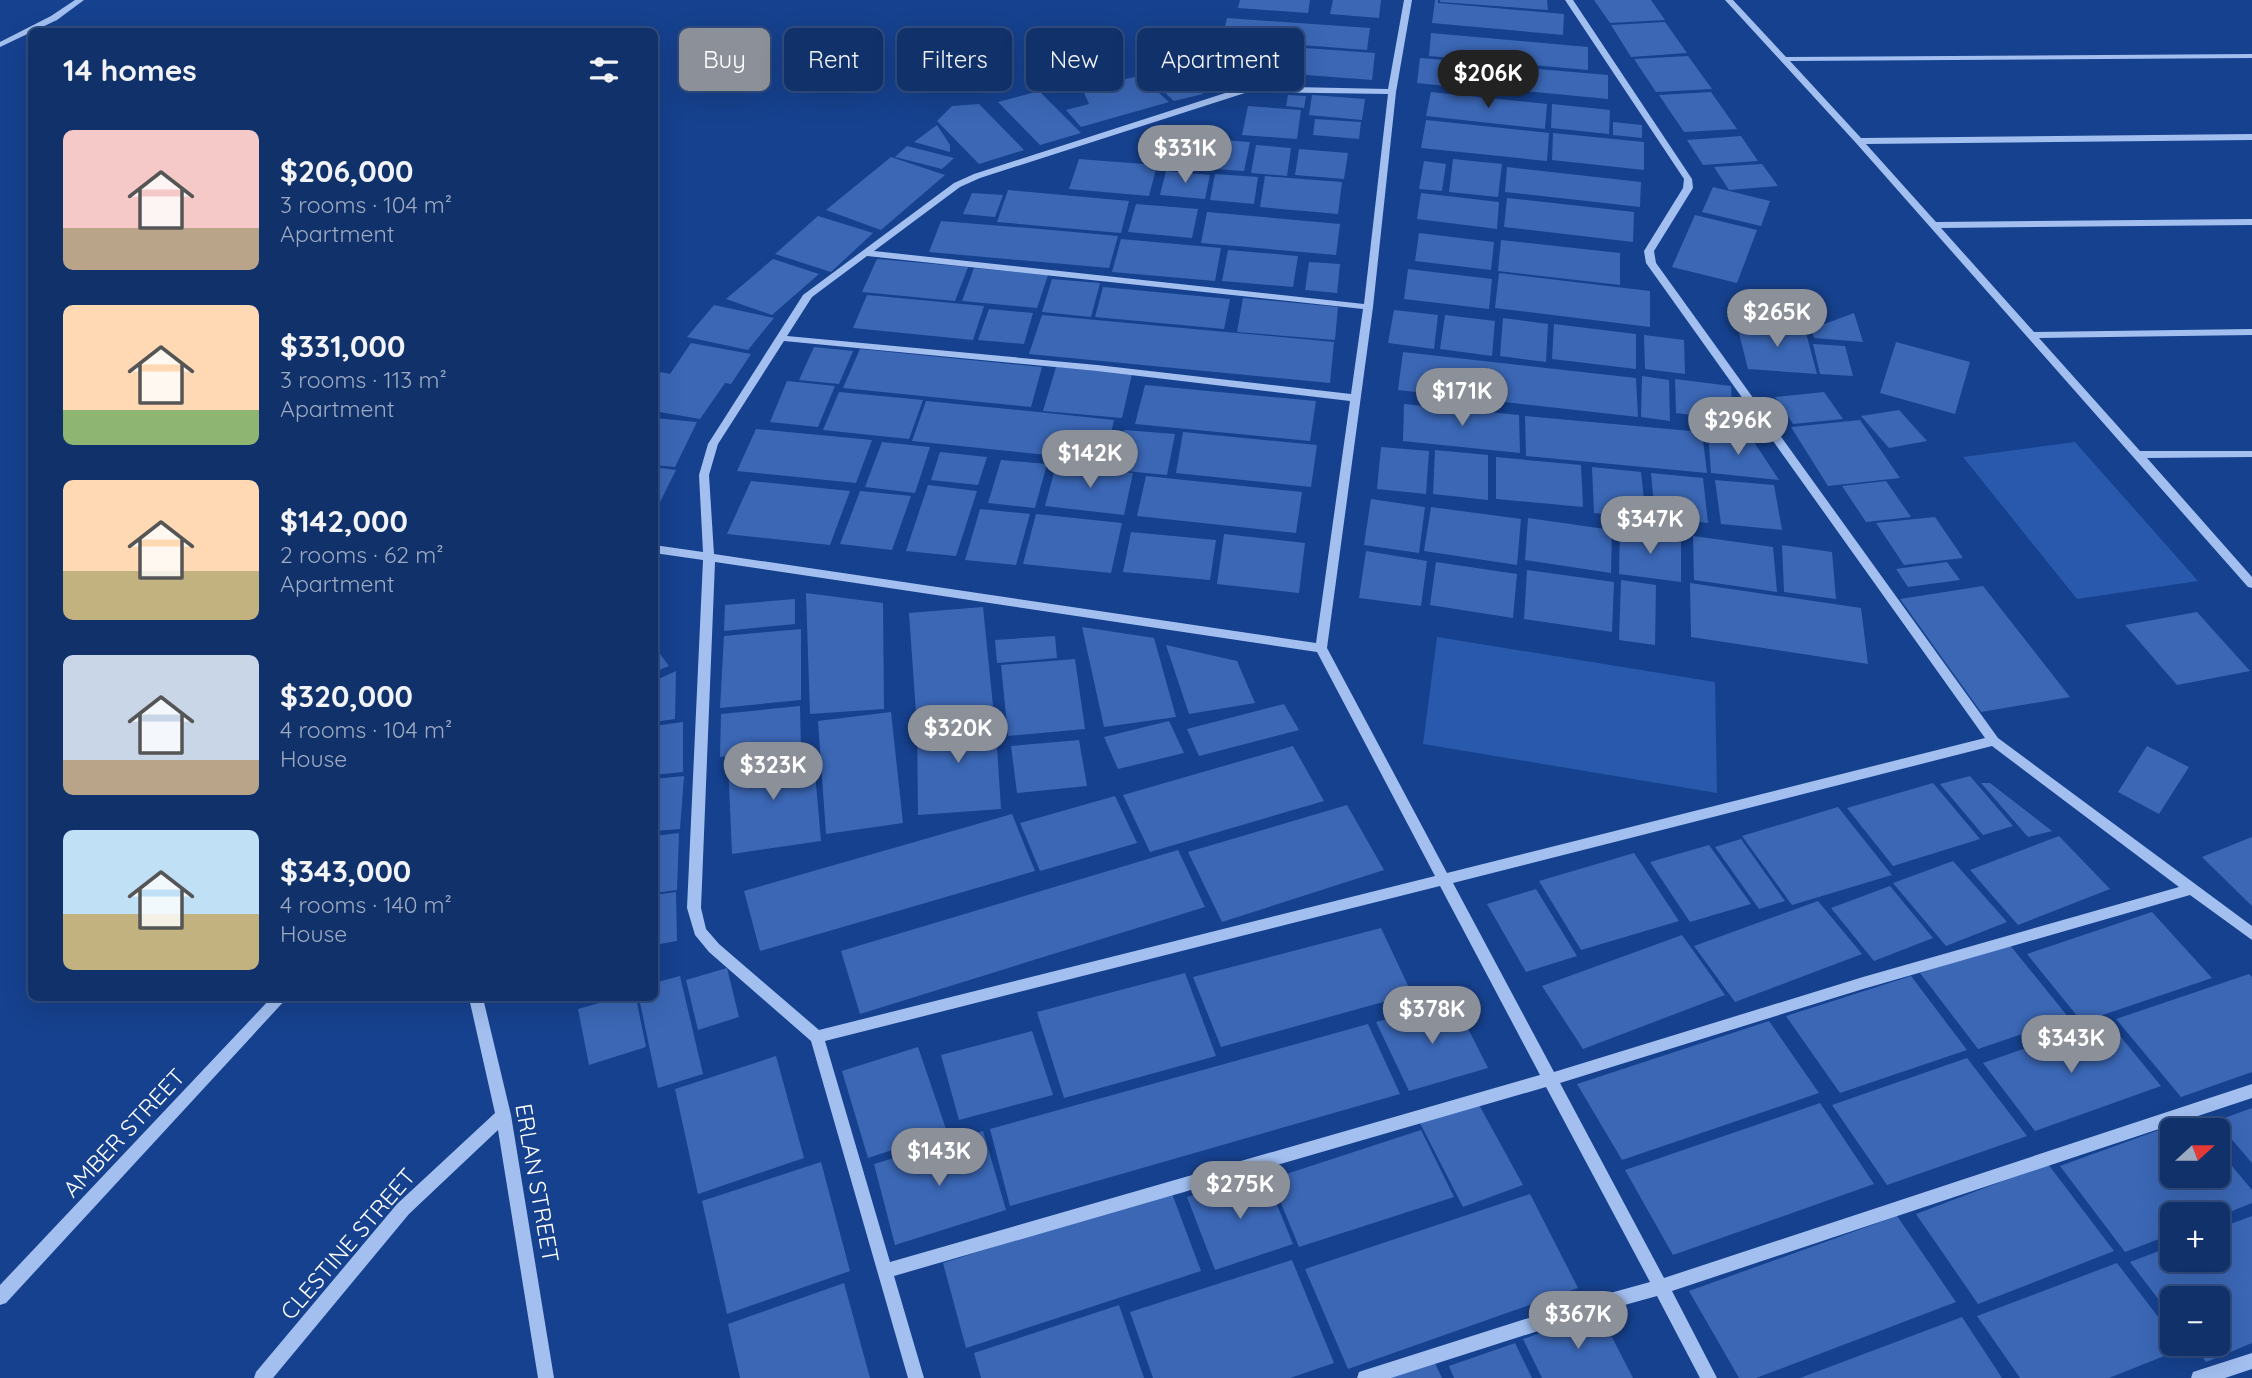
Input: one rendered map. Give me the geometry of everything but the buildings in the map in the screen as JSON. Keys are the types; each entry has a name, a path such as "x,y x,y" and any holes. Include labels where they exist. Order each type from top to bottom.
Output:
{"street":[{"path":"34,28 80,0"},
{"path":"1408,0 1392,92 1368,307 1321,648 1709,1378"},
{"path":"1569,0 1688,179 1688,188 1649,251 1651,263 1994,741 2252,934"},
{"path":"1729,0 1859,141 2252,584"},
{"path":"0,45 28,31"},
{"path":"1783,59 2252,56"},
{"path":"916,1378 817,1037 713,948 700,931 694,908 709,558 704,475 713,444 808,295 957,185 977,176 1247,89 1392,92"},
{"path":"1859,141 2252,137"},
{"path":"1934,225 2252,222"},
{"path":"865,253 1368,307"},
{"path":"2031,335 2252,332"},
{"path":"781,338 1097,368 1356,398"},
{"path":"2136,455 2252,454"},
{"path":"658,551 1321,648"},
{"path":"817,1037 1994,741"},
{"path":"885,1270 1551,1079 1863,983 2192,889"},
{"name":"AMBER STREET","path":"0,1297 277,1001"},
{"name":"ERLAN STREET","path":"477,1001 503,1115 546,1378"},
{"path":"1365,1378 1661,1287 2252,1091"},
{"name":"CLESTINE STREET","path":"262,1378 403,1209 503,1115"},
{"path":"2199,1378 2252,1362"}],"shaded area":[{"path":"2075,442 2198,581 2077,599 1963,457"},
{"path":"1437,637 1715,682 1717,793 1423,744"}]}
